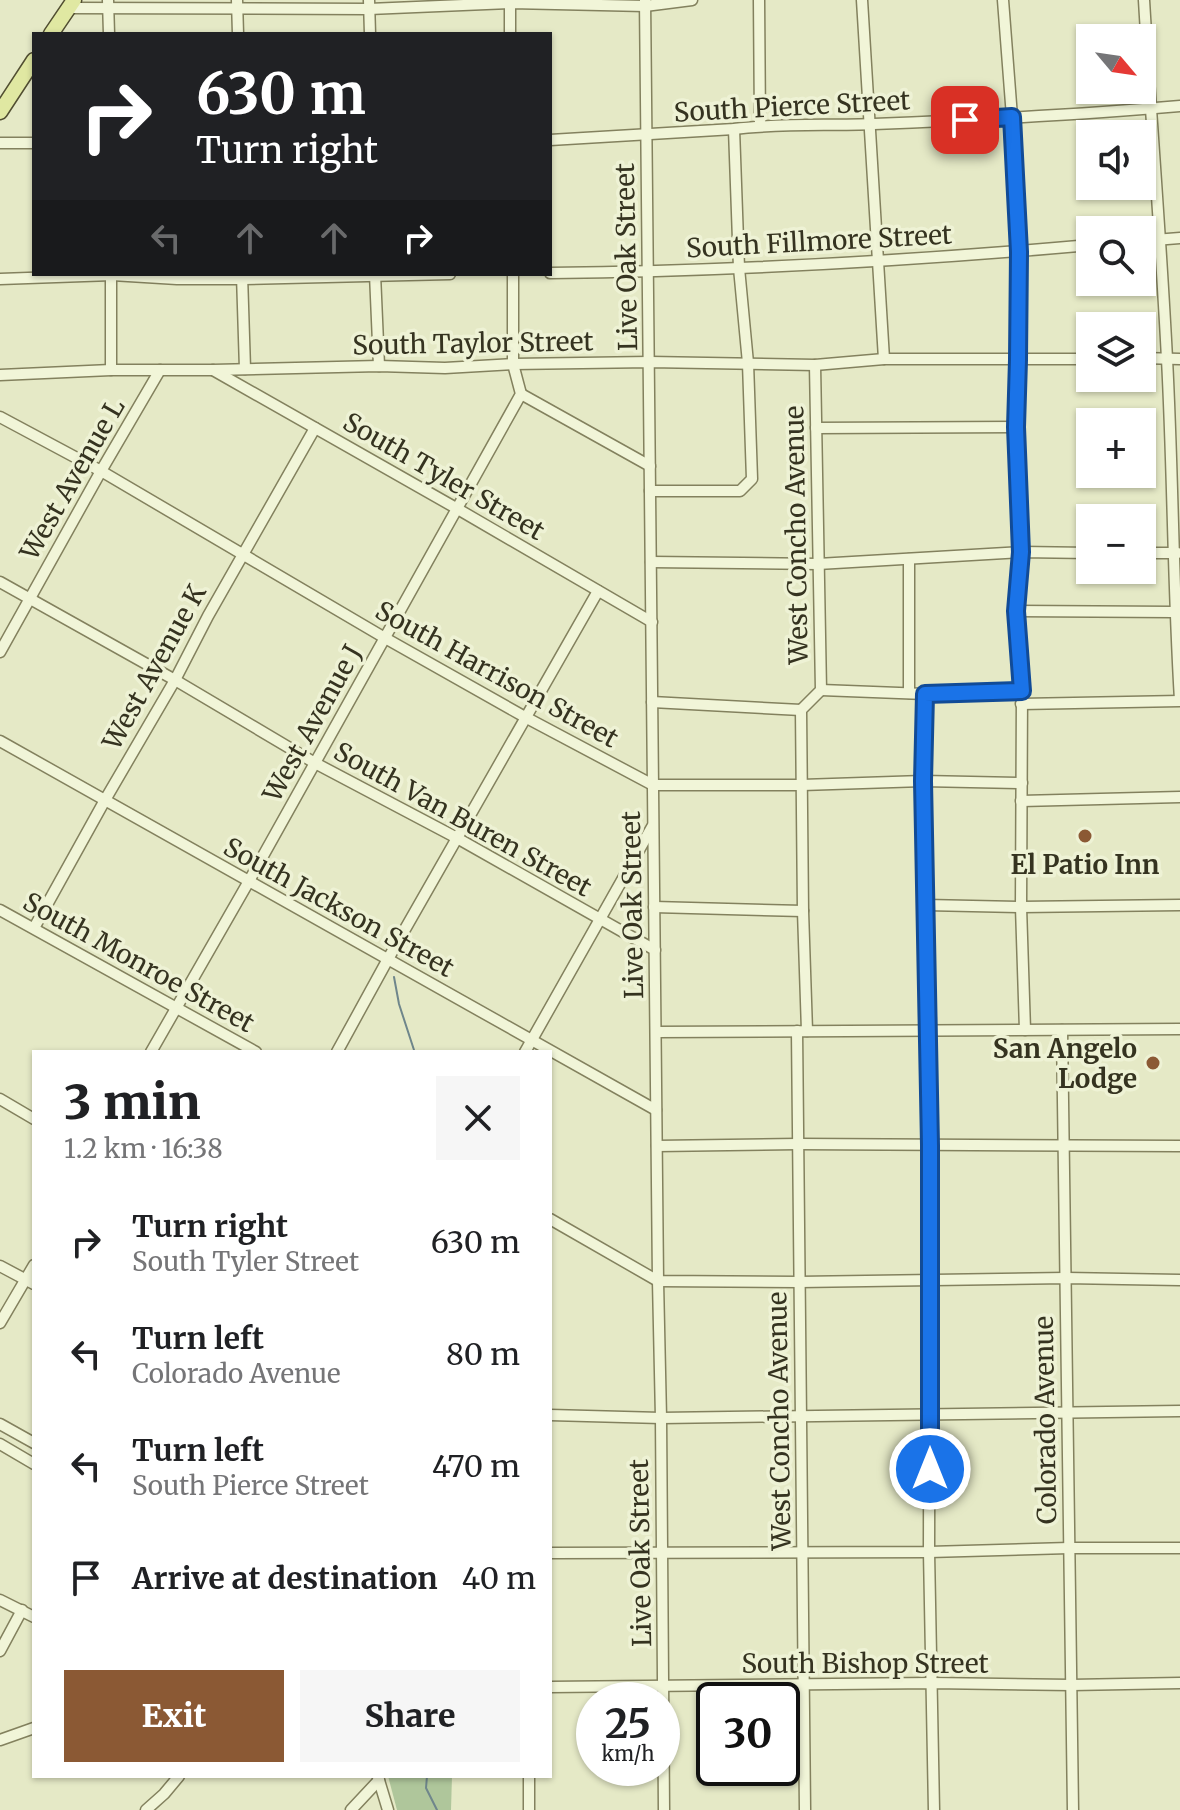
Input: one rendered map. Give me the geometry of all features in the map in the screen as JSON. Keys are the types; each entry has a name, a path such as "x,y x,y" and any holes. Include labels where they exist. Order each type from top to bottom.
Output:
{"main road":[{"path":"52,32 72,4"},
{"path":"2,106 32,63"}],"street":[{"path":"72,4 645,3 692,0"},
{"path":"759,0 760,125"},
{"path":"862,0 884,359"},
{"path":"1003,0 1019,252 1016,427 1021,552 1016,611 1022,691 1021,907 1025,1030"},
{"path":"1021,704 1180,700 1174,612 1177,553 1167,358 1144,0"},
{"path":"510,1 510,32"},
{"name":"Live Oak Street","path":"645,3 664,1682"},
{"path":"108,4 109,32"},
{"path":"237,4 238,32"},
{"path":"369,4 370,32"},
{"name":"South Pierce Street","path":"552,140 760,125 871,124 1180,106"},
{"path":"650,491 740,491 752,479 734,129"},
{"path":"0,143 32,143"},
{"path":"1156,239 1180,238"},
{"name":"South Fillmore Street","path":"552,273 648,272 877,261 1076,246"},
{"path":"0,279 84,276"},
{"path":"111,370 112,276"},
{"path":"128,276 177,279 242,276 245,369"},
{"path":"375,276 379,366"},
{"path":"513,276 513,364 521,394 650,466"},
{"path":"1156,358 1180,359"},
{"name":"South Taylor Street","path":"0,375 111,370 445,368 513,364 650,362 815,365 884,359 1076,359"},
{"name":"West Concho Avenue","path":"805,1810 798,1144 803,911 801,710 821,690 815,365"},
{"name":"West Avenue L","path":"0,652 160,370"},
{"name":"South Tyler Street","path":"213,370 652,622"},
{"name":"West Avenue J","path":"152,1050 521,394"},
{"name":"South Harrison Street","path":"0,417 101,471 525,717 653,785 923,781 1022,783"},
{"path":"816,428 1016,427"},
{"name":"West Avenue K","path":"34,928 315,428"},
{"path":"651,562 818,564 1021,552 1076,553"},
{"path":"1156,553 1177,553"},
{"path":"909,559 909,693"},
{"name":"South Van Buren Street","path":"0,582 315,763 457,838 655,950"},
{"path":"338,1050 598,591"},
{"path":"1016,611 1174,612"},
{"path":"821,690 925,694 1022,691"},
{"path":"925,694 923,781 931,1279 929,1552 934,1810"},
{"path":"652,702 801,710"},
{"name":"South Jackson Street","path":"0,741 550,1050"},
{"path":"1021,801 1180,797"},
{"path":"526,1050 653,825"},
{"path":"926,905 1180,905"},
{"path":"654,907 803,911"},
{"name":"South Monroe Street","path":"0,910 252,1050"},
{"path":"656,1032 1180,1029"},
{"name":"Colorado Avenue","path":"1062,1030 1073,1810"},
{"name":"South Jackson Street","path":"552,1051 656,1110"},
{"path":"0,1099 32,1118"},
{"path":"657,1146 1180,1146"},
{"path":"552,1220 658,1281 1180,1280"},
{"path":"0,1266 30,1282 0,1323"},
{"path":"552,1415 661,1418 1180,1411"},
{"path":"0,1424 32,1442"},
{"path":"0,1444 32,1463"},
{"path":"552,1553 1180,1548"},
{"path":"0,1600 32,1616"},
{"path":"0,1651 22,1610"},
{"name":"South Bishop Street","path":"680,1687 1180,1683"},
{"name":"South Bishop Street","path":"552,1687 576,1687"},
{"path":"0,1740 32,1729"},
{"path":"146,1810 177,1778"},
{"path":"351,1810 378,1778"},
{"path":"378,1778 388,1810"},
{"path":"529,1778 529,1810"},
{"name":"Live Oak Street","path":"664,1786 664,1810"}],"green space":[{"path":"389,1778 452,1778 451,1810 397,1810"}],"waterway":[{"path":"394,977 414,1050"},
{"path":"427,1778 426,1788 437,1810"}],"place":[{"name":"El Patio Inn","path":"1085,836"},
{"name":"San Angelo Lodge","path":"1153,1063"}],"route":[{"path":"930,1469 930,1145 923,781 925,694 1022,691 1016,611 1021,552 1016,427 1019,252 1012,117 965,120"}]}
